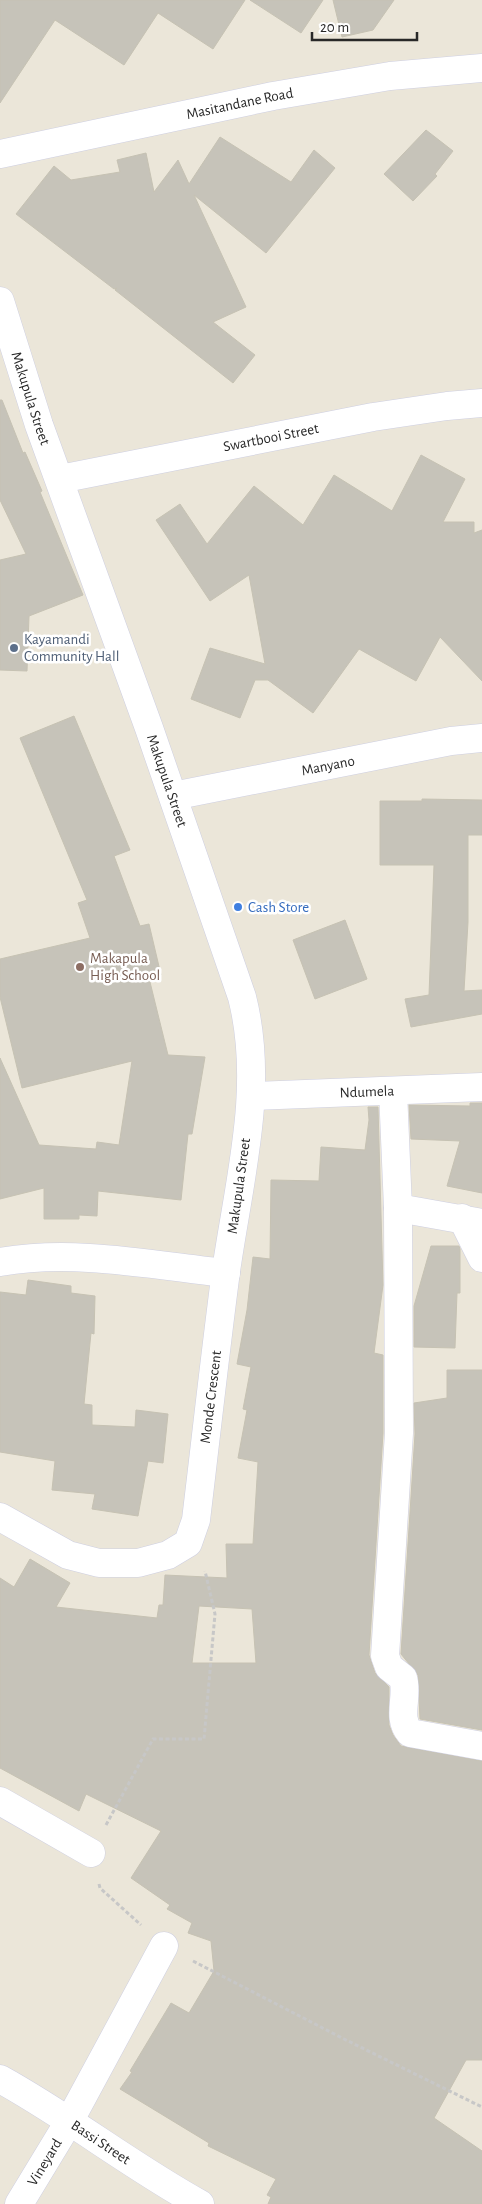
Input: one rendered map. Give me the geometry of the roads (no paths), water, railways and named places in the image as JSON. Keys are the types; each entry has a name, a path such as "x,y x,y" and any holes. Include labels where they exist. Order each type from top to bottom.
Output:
{"street":[{"name":"Masitandane Road","path":"0,154 273,96 390,76 482,68"},
{"name":"Makupula Street","path":"0,301 5,331 173,796 242,997 250,1027 252,1096 226,1273"},
{"name":"Swartbooi Street","path":"60,479 373,417 448,406 482,404"},
{"name":"Manyano","path":"173,796 451,741 482,738"},
{"name":"Ndumela","path":"252,1096 482,1087"},
{"path":"393,1091 398,1208 399,1433 386,1662 403,1678 403,1719 404,1726 410,1733 482,1746"},
{"path":"398,1208 472,1221 482,1258"},
{"path":"0,1262 30,1257 67,1257 226,1273"},
{"name":"Monde Crescent","path":"0,1517 68,1555 99,1563 138,1564 168,1555 188,1543 196,1520 226,1273"},
{"path":"0,1800 91,1853"},
{"name":"Vineyard","path":"20,2204 70,2120 164,1946"},
{"name":"Bassi Street","path":"0,2079 70,2120 168,2186 200,2204"}],"place":[{"name":"Kayamandi Community Hall","path":"14,648"},
{"name":"Cash Store","path":"238,907"},
{"name":"Makapula High School","path":"80,967"}]}
